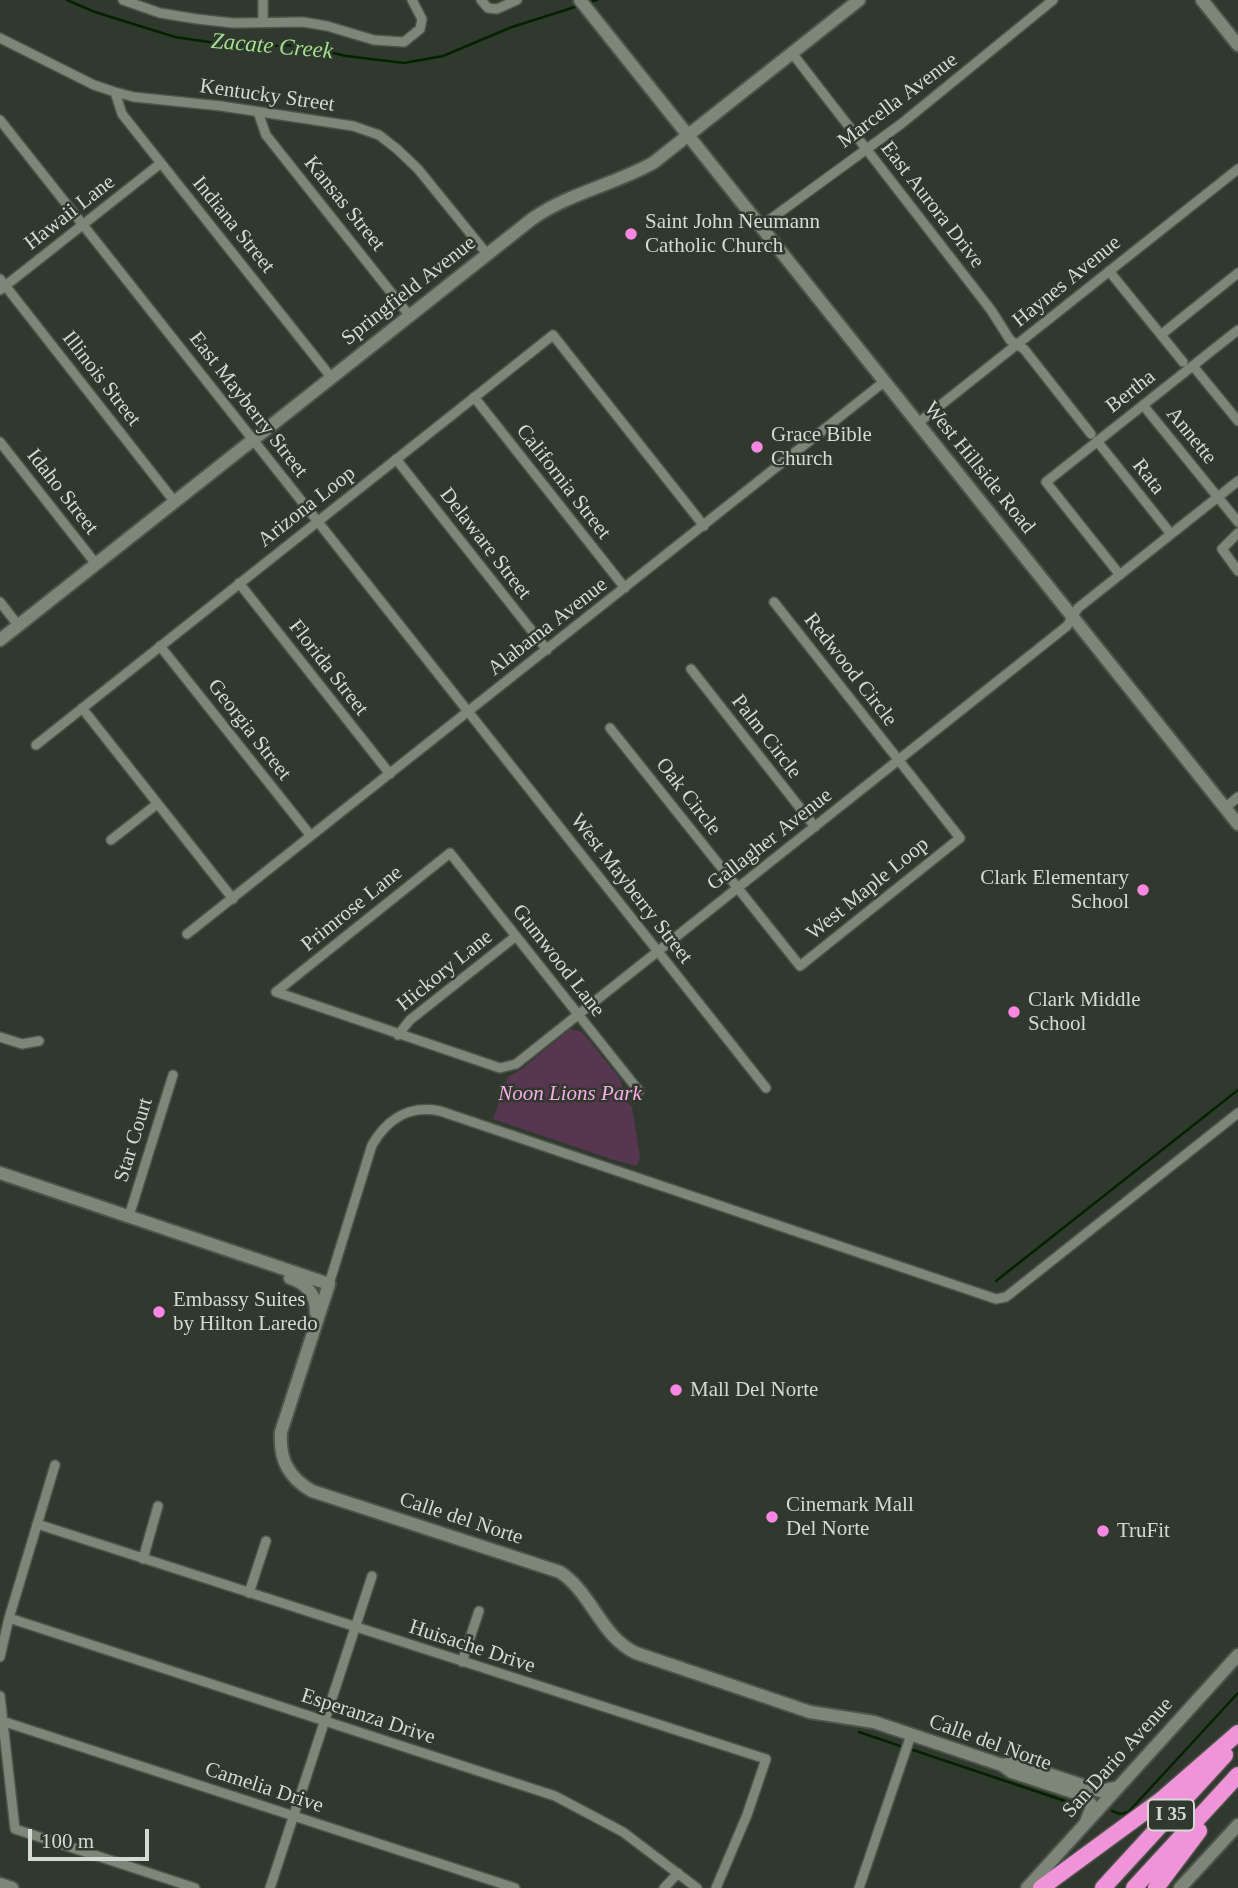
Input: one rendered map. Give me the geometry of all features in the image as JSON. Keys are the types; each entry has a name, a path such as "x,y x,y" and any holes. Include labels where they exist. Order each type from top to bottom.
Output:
{"highway":[{"path":"1041,1888 1161,1800 1238,1733"},
{"name":"I 35","path":"1103,1888 1238,1741"},
{"path":"1156,1888 1238,1777"},
{"name":"I 35","path":"1134,1888 1238,1777"}],"street":[{"path":"123,0 160,13 185,17 233,23 303,22 374,40 404,42 420,29 422,19 412,0"},
{"path":"263,0 263,23"},
{"path":"481,0 488,8 497,9 517,0"},
{"name":"West Hillside Road","path":"580,0 1238,824"},
{"name":"Springfield Avenue","path":"0,640 532,219 558,202 639,170 689,136 859,0"},
{"name":"Marcella Avenue","path":"761,226 910,117 1053,0"},
{"path":"1202,0 1238,45"},
{"name":"Kentucky Street","path":"0,38 94,85 134,97 353,126 379,135 418,169 487,254"},
{"name":"East Aurora Drive","path":"792,53 991,310 1010,340 1024,349 1094,438"},
{"name":"Indiana Street","path":"115,92 122,114 331,377"},
{"name":"Kansas Street","path":"258,112 266,135 409,315"},
{"name":"East Mayberry Street","path":"0,120 468,712"},
{"name":"Hawaii Lane","path":"2,285 161,163"},
{"name":"Haynes Avenue","path":"918,423 1238,169"},
{"path":"1109,271 1238,421"},
{"path":"1162,334 1238,273"},
{"name":"Illinois Street","path":"2,285 174,501"},
{"name":"Bertha","path":"1120,575 1046,482 1094,438 1143,405 1188,364 1238,330"},
{"name":"Arizona Loop","path":"36,745 553,335 704,526"},
{"name":"Alabama Avenue","path":"187,934 885,382"},
{"name":"California Street","path":"474,397 625,588"},
{"name":"Annette","path":"1143,405 1238,522"},
{"name":"Rata","path":"1094,438 1171,534"},
{"name":"Idaho Street","path":"0,442 96,564"},
{"name":"Delaware Street","path":"396,459 547,650"},
{"name":"Gallagher Avenue","path":"276,992 500,1068 516,1064 1067,626 1078,608 1238,481"},
{"path":"1238,533 1222,550 1238,571"},
{"name":"Florida Street","path":"239,583 390,774"},
{"path":"0,602 18,625"},
{"name":"Redwood Circle","path":"774,602 898,761"},
{"name":"Georgia Street","path":"160,646 311,836"},
{"name":"Palm Circle","path":"691,669 815,827"},
{"path":"82,708 233,899"},
{"name":"West Mayberry Street","path":"468,712 766,1088"},
{"name":"Oak Circle","path":"611,728 737,888"},
{"name":"West Maple Loop","path":"737,888 800,966 960,838 898,761"},
{"path":"1225,808 1238,797"},
{"path":"111,840 158,803"},
{"name":"Gumwood Lane","path":"450,853 639,1091"},
{"name":"Primrose Lane","path":"276,992 450,853"},
{"name":"Hickory Lane","path":"398,1034 410,1020 516,936"},
{"path":"0,1038 22,1044 39,1041"},
{"name":"Star Court","path":"128,1216 173,1075"},
{"path":"0,1173 329,1284 372,1145 384,1126 392,1119 417,1109 440,1111 996,1299 1006,1297 1238,1113"},
{"path":"263,1262 274,1272 297,1280 307,1288 316,1302 316,1322"},
{"name":"Calle del Norte","path":"329,1284 281,1441 288,1471 302,1485 312,1491 560,1572 574,1583 619,1643 636,1653 810,1713 856,1718 911,1735 1002,1765 1012,1772 1086,1797 1092,1806 1086,1822"},
{"path":"0,1657 55,1465"},
{"path":"143,1559 158,1506"},
{"name":"Huisache Drive","path":"37,1524 766,1759 747,1815 716,1888"},
{"path":"248,1593 266,1541"},
{"path":"270,1888 372,1576"},
{"path":"462,1662 479,1611"},
{"name":"Esperanza Drive","path":"9,1619 555,1796 623,1832 697,1888"},
{"name":"San Dario Avenue","path":"1027,1888 1238,1656"},
{"path":"0,1696 15,1829 195,1888"},
{"name":"Camelia Drive","path":"2,1721 515,1888"},
{"path":"859,1888 911,1735"},
{"path":"1002,1765 1015,1763 1100,1791 1109,1791 1119,1784"},
{"path":"1186,1886 1238,1825"},
{"path":"664,1888 678,1873"},
{"path":"0,1884 12,1888"}],"green space":[{"name":"Noon Lions Park","path":"570,1029 582,1032 621,1080 624,1098 632,1107 640,1157 637,1166 493,1119 508,1077 522,1069"}],"waterway":[{"name":"Zacate Creek","path":"67,0 95,12 175,37 243,47 299,45 346,56 404,63 443,56 512,27 578,6"},
{"name":"Zacate Creek","path":"587,3 597,0"},
{"path":"996,1281 1238,1090"},
{"path":"1121,1820 1238,1693"},
{"path":"859,1732 900,1746"},
{"path":"913,1750 1074,1804"},
{"path":"1112,1811 1120,1814 1129,1812"}],"place":[{"name":"Saint John Neumann Catholic Church","path":"631,234"},
{"name":"Grace Bible Church","path":"757,447"},
{"name":"Clark Elementary School","path":"1143,890"},
{"name":"Clark Middle School","path":"1014,1012"},
{"name":"Embassy Suites by Hilton Laredo","path":"159,1312"},
{"name":"Mall Del Norte","path":"676,1390"},
{"name":"Cinemark Mall Del Norte","path":"772,1517"},
{"name":"TruFit","path":"1103,1531"}]}
